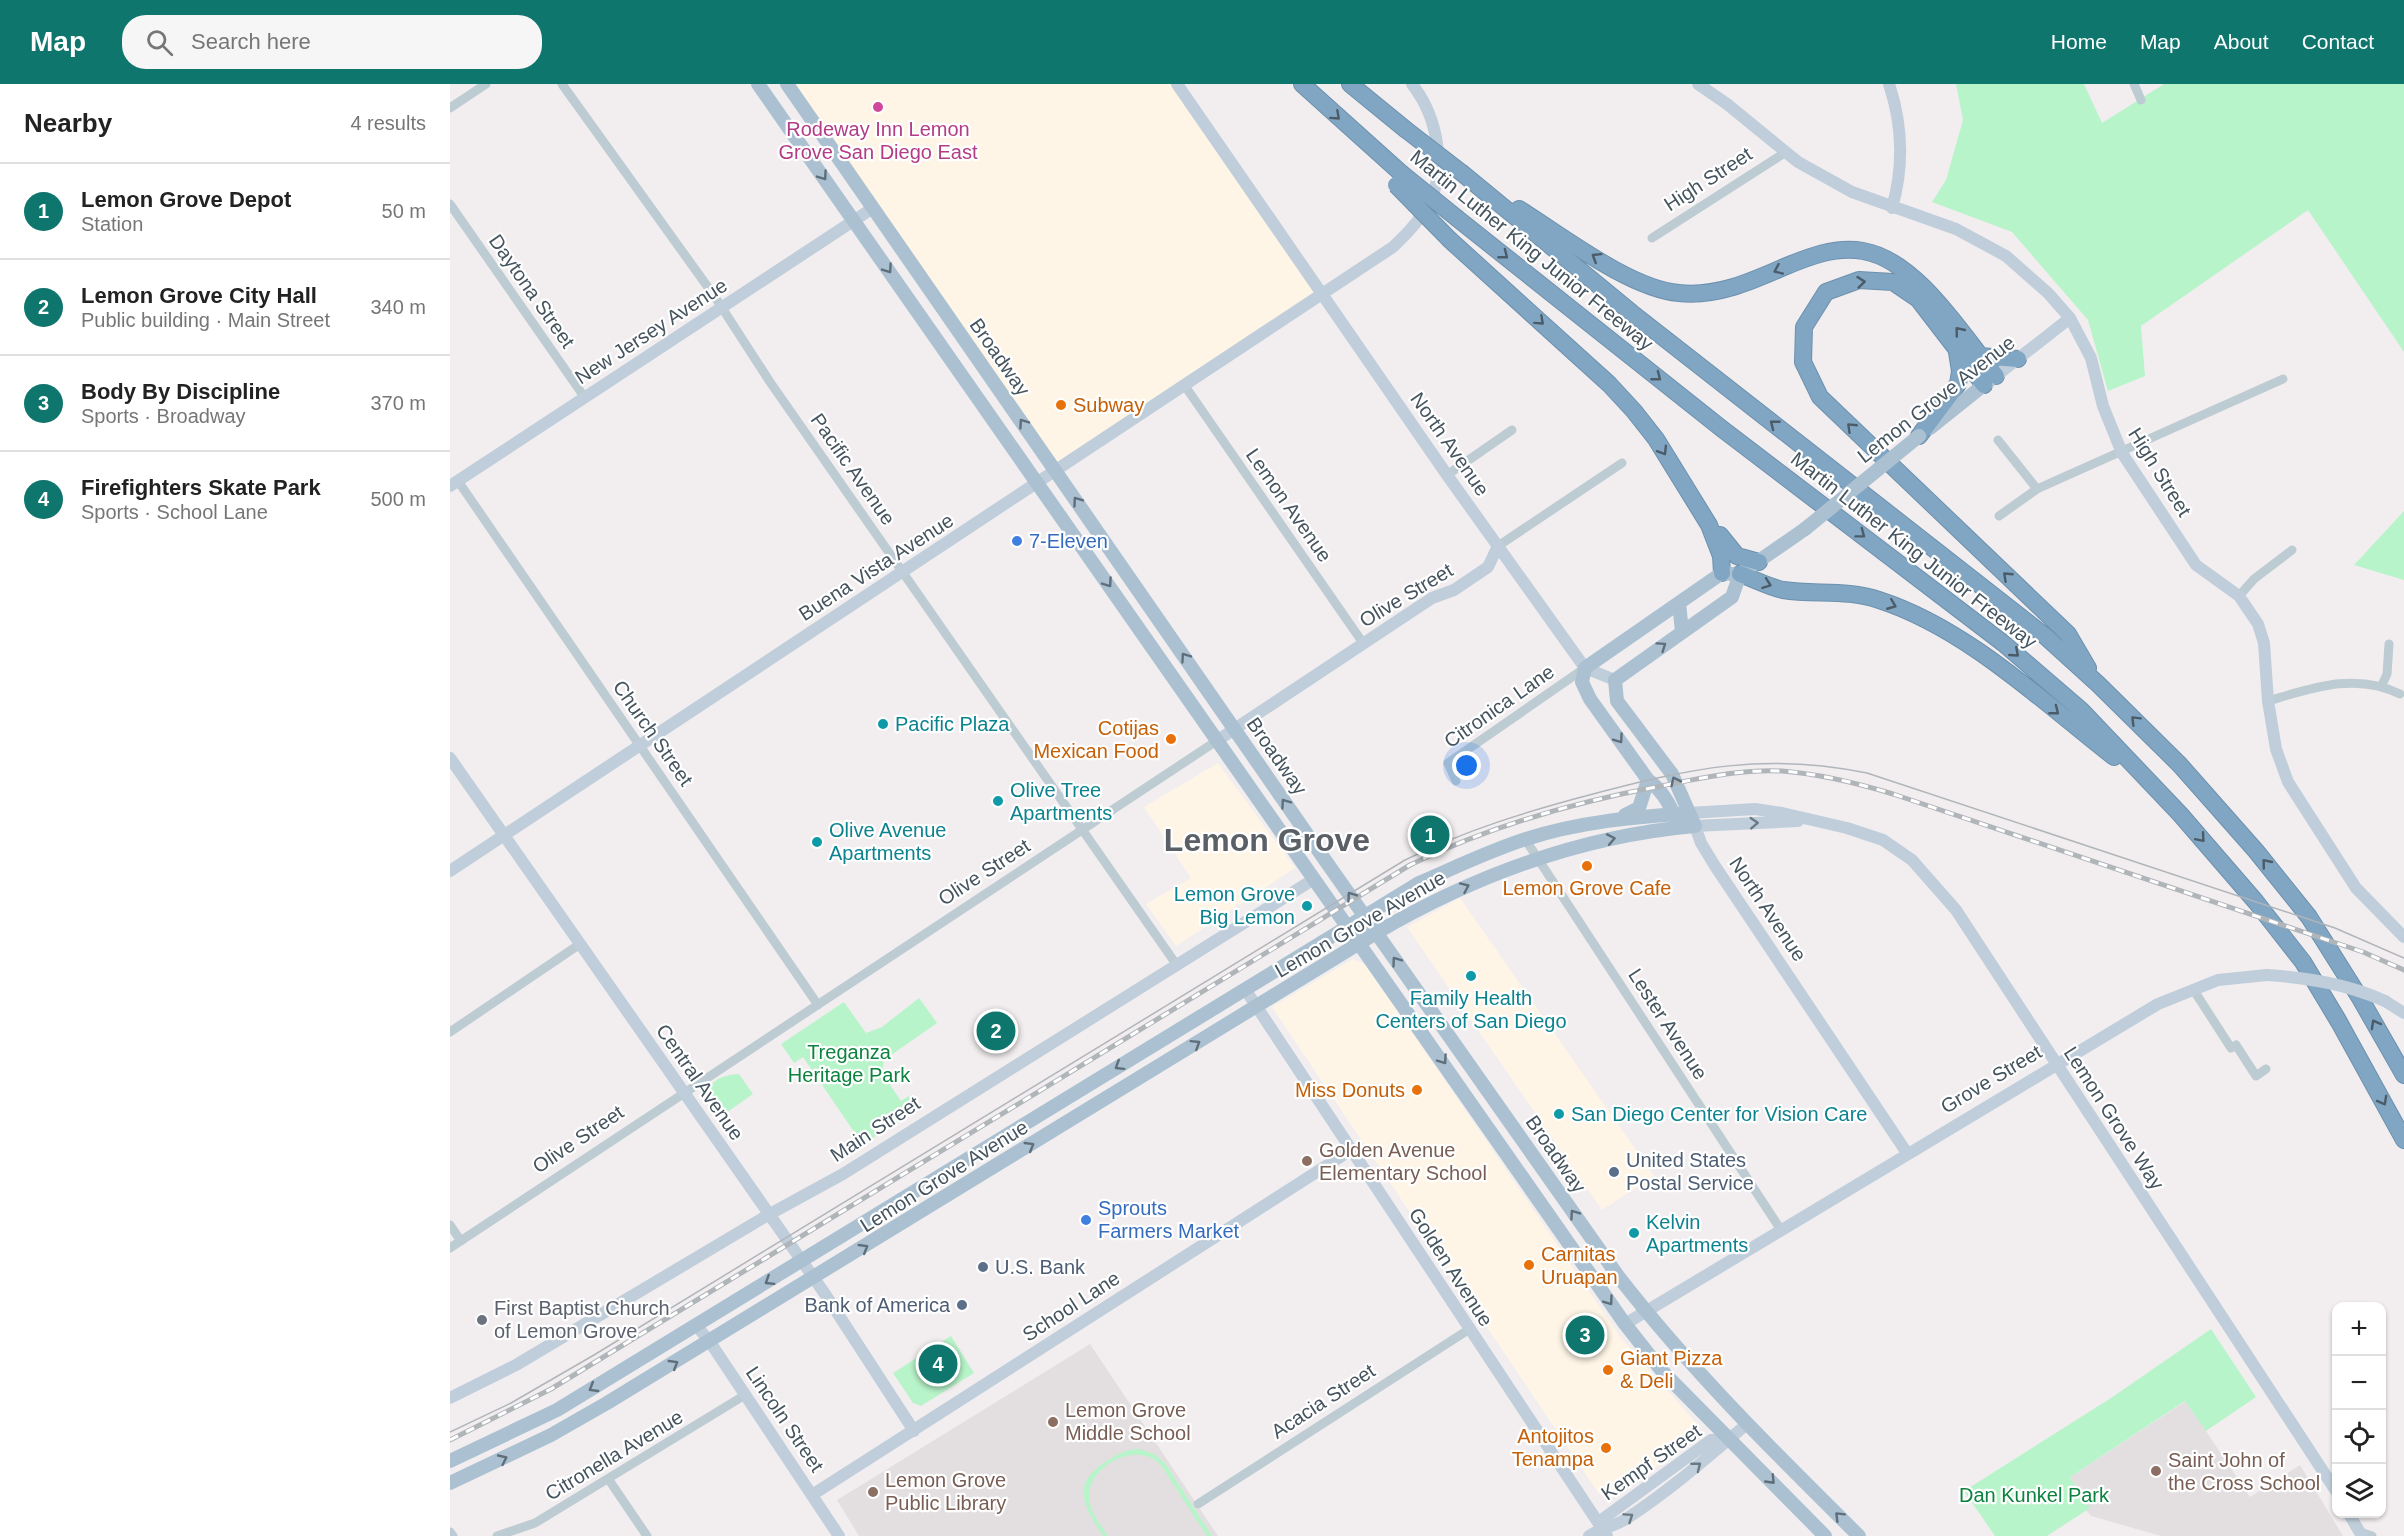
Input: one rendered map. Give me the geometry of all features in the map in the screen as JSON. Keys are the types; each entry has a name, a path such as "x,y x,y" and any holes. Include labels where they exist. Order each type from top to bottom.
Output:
{"highway":[{"path":"1302,84 1372,148 1450,240 1609,384 1656,439 1709,525 1722,556 1722,573"},
{"name":"Martin Luther King Junior Freeway","path":"1350,84 1632,313 2045,636 2098,684 2180,765 2256,851 2310,917 2361,998 2404,1075"},
{"path":"1462,173 1630,278 1678,293 1708,293 1746,284 1807,257 1836,250 1863,251 1884,258 1919,282 1980,356 1990,381"},
{"name":"Martin Luther King Junior Freeway","path":"1398,179 1458,219 1721,428 2003,643 2081,710 2162,795 2256,902 2303,962 2404,1140"},
{"path":"1990,381 1956,348 1918,299 1893,282 1859,279 1826,292 1804,327 1803,362 1820,397 2068,634 2098,684"},
{"path":"1919,436 1958,384 1960,371 1956,348"},
{"path":"1980,356 2018,359"},
{"path":"1709,525 1717,531 1733,553 1740,558 1759,562"},
{"path":"1740,574 1783,590 1838,591 1878,599 1924,618 1965,642 2162,795"}],"main road":[{"name":"Broadway","path":"758,84 1625,1324 1662,1371 1825,1536"},
{"name":"Broadway","path":"787,84 1376,933 1646,1312 1697,1372 1859,1536"},
{"name":"Lemon Grove Avenue","path":"1740,574 1805,528 1990,381"},
{"path":"1585,668 1722,573 1740,574 1732,597 1615,680"},
{"path":"1679,603 1682,632"},
{"name":"North Avenue","path":"1585,668 1582,682 1590,699 1648,780 1657,787 1674,814 1678,828"},
{"name":"North Avenue","path":"1615,680 1617,701 1672,774 1695,826"},
{"path":"1606,821 1639,808 1648,780"},
{"name":"Lemon Grove Avenue","path":"450,1461 557,1410 1419,883 1525,839 1606,821 1689,813"},
{"name":"Lemon Grove Avenue","path":"450,1483 551,1436 710,1342 1376,933 1458,890 1537,857 1581,845 1695,826"}],"street":[{"path":"450,108 486,84"},
{"name":"Pacific Avenue","path":"562,84 722,308 770,382 1176,964"},
{"name":"North Avenue","path":"1177,84 1585,668"},
{"name":"Buena Vista Avenue","path":"450,871 1324,295 1393,247 1417,224 1435,192 1440,174 1433,124 1412,84"},
{"name":"High Street","path":"1698,84 1727,104 1785,152 1852,192 1981,241 2029,275 2070,318 2091,358 2103,406 2122,453 2196,565 2239,596 2259,624 2264,643 2268,701 2276,749 2288,782 2356,888 2404,937"},
{"path":"1889,84 1898,124 1902,163 1892,208"},
{"path":"2134,84 2141,100"},
{"name":"High Street","path":"1652,238 1785,152"},
{"name":"Daytona Street","path":"450,204 585,398"},
{"name":"New Jersey Avenue","path":"454,484 873,208"},
{"name":"Lemon Grove Avenue","path":"1990,381 2070,318"},
{"path":"1999,516 2037,489 2122,453 2283,379"},
{"name":"Lemon Avenue","path":"1185,386 1364,643"},
{"path":"1448,475 1512,430"},
{"path":"1998,440 2037,489"},
{"name":"Olive Street","path":"450,1248 1432,598 1454,590 1488,567 1498,546 1622,463"},
{"name":"Church Street","path":"454,484 640,746 818,1005"},
{"path":"2239,596 2254,579 2292,550"},
{"path":"2382,685 2387,674 2389,644"},
{"path":"1585,668 1615,680"},
{"name":"Citronica Lane","path":"1456,781 1448,763 1585,668"},
{"path":"2268,701 2340,682 2382,685 2400,694"},
{"name":"Central Avenue","path":"450,758 814,1279 914,1431"},
{"name":"Lemon Grove Avenue","path":"1689,813 1755,809 1814,821"},
{"name":"Lemon Grove Avenue","path":"1695,826 1814,821"},
{"name":"Lemon Grove Way","path":"1814,821 1847,828 1883,840 1912,860 1956,910 2332,1483"},
{"name":"North Avenue","path":"1695,826 1715,866 1907,1153"},
{"name":"Lester Avenue","path":"1525,839 1781,1230"},
{"name":"Main Street","path":"450,1398 516,1365 768,1215 843,1174 1314,879"},
{"name":"High Street","path":"2388,919 2404,927"},
{"path":"450,1032 580,944"},
{"name":"Grove Street","path":"1625,1324 2055,1064 2158,1004 2193,989 2218,980 2267,975 2309,978 2359,989 2404,1013"},
{"name":"Golden Avenue","path":"1245,989 1468,1330 1604,1532"},
{"path":"2193,989 2231,1048 2236,1045 2256,1076 2266,1070"},
{"name":"School Lane","path":"812,1496 1351,1150"},
{"path":"450,1225 461,1241"},
{"name":"Lincoln Street","path":"696,1325 710,1342 840,1536"},
{"name":"Acacia Street","path":"1198,1504 1468,1330"},
{"name":"Citronella Avenue","path":"497,1536 536,1523 745,1395"},
{"name":"Kempf Street","path":"1589,1536 1612,1528 1654,1499 1747,1424"},
{"path":"609,1480 647,1536"},
{"path":"2352,1518 2364,1535"}],"shaded area":[{"path":"788,84 1174,84 1320,295 1057,468"},
{"path":"1218,763 1295,868 1176,946 1146,904 1191,878 1144,807"},
{"path":"1460,898 1654,1176 1602,1210 1407,927"},
{"path":"1353,959 1366,965 1621,1338 1698,1425 1698,1439 1611,1497 1599,1494 1272,1007"},
{"name":"Lemon Grove Middle School","path":"1090,1344 1218,1536 859,1536 837,1500"},
{"name":"Saint John of the Cross School","path":"2186,1401 2250,1497 2300,1465 2343,1536 2161,1536 2091,1516 2086,1510 2089,1508 2070,1477"}],"green space":[{"path":"1956,84 2084,84 2102,123 2164,84 2404,84 2404,352 2308,210 2141,326 2145,376 2108,391 2088,320 2012,232 1932,202 1946,180 1963,120"},
{"path":"2404,511 2404,580 2354,565"},
{"name":"Treganza Heritage Park","path":"919,998 937,1023 884,1060 882,1073 901,1101 909,1096 917,1108 863,1145 803,1057 794,1063 781,1044 844,1002 866,1033 882,1027"},
{"path":"739,1074 753,1094 719,1118 705,1097 707,1091 718,1080"},
{"name":"Dan Kunkel Park","path":"2211,1329 2256,1397 2206,1431 2185,1401 2070,1477 2090,1508 2047,1536 1995,1536 1964,1491 2111,1398"},
{"path":"951,1336 974,1373 921,1406 913,1403 893,1373"},
{"path":"1139,1449 1154,1454 1165,1463 1212,1536 1207,1536 1160,1464 1150,1457 1139,1455 1115,1460 1104,1467 1090,1487 1091,1509 1108,1536 1103,1536 1086,1506 1084,1488 1087,1480 1093,1471 1113,1457 1125,1451"}],"tram line":[{"path":"450,1432 511,1403 594,1355 1405,860 1451,839 1498,822 1629,785 1696,770 1762,764 1795,764 1867,773 2335,928 2404,958"}],"railway":[{"path":"450,1440 551,1389 1410,865 1439,851 1500,828 1624,793 1734,773 1766,771 1810,774 1866,786 2363,952 2404,970"}],"place":[{"name":"Rodeway Inn Lemon Grove San Diego East","path":"878,107"},
{"name":"Subway","path":"1061,405"},
{"name":"7-Eleven","path":"1017,541"},
{"name":"Pacific Plaza","path":"883,724"},
{"name":"Cotijas Mexican Food","path":"1171,739"},
{"name":"Olive Tree Apartments","path":"998,801"},
{"name":"Lemon Grove Depot","path":"1430,835"},
{"name":"Olive Avenue Apartments","path":"817,842"},
{"name":"Lemon Grove Cafe","path":"1587,866"},
{"name":"Lemon Grove Big Lemon","path":"1307,906"},
{"name":"Family Health Centers of San Diego","path":"1471,976"},
{"name":"Lemon Grove City Hall","path":"996,1031"},
{"name":"Miss Donuts","path":"1417,1090"},
{"name":"San Diego Center for Vision Care","path":"1559,1114"},
{"name":"Golden Avenue Elementary School","path":"1307,1161"},
{"name":"United States Postal Service","path":"1614,1172"},
{"name":"Sprouts Farmers Market","path":"1086,1220"},
{"name":"Kelvin Apartments","path":"1634,1233"},
{"name":"Carnitas Uruapan","path":"1529,1265"},
{"name":"U.S. Bank","path":"983,1267"},
{"name":"Bank of America","path":"962,1305"},
{"name":"First Baptist Church of Lemon Grove","path":"482,1320"},
{"name":"Body By Discipline","path":"1585,1335"},
{"name":"Firefighters Skate Park","path":"938,1364"},
{"name":"Giant Pizza & Deli","path":"1608,1370"},
{"name":"Lemon Grove Middle School","path":"1053,1422"},
{"name":"Antojitos Tenampa","path":"1606,1448"},
{"name":"Saint John of the Cross School","path":"2156,1471"},
{"name":"Lemon Grove Public Library","path":"873,1492"}],"district":[{"name":"Lemon Grove","path":"1267,840"}]}
